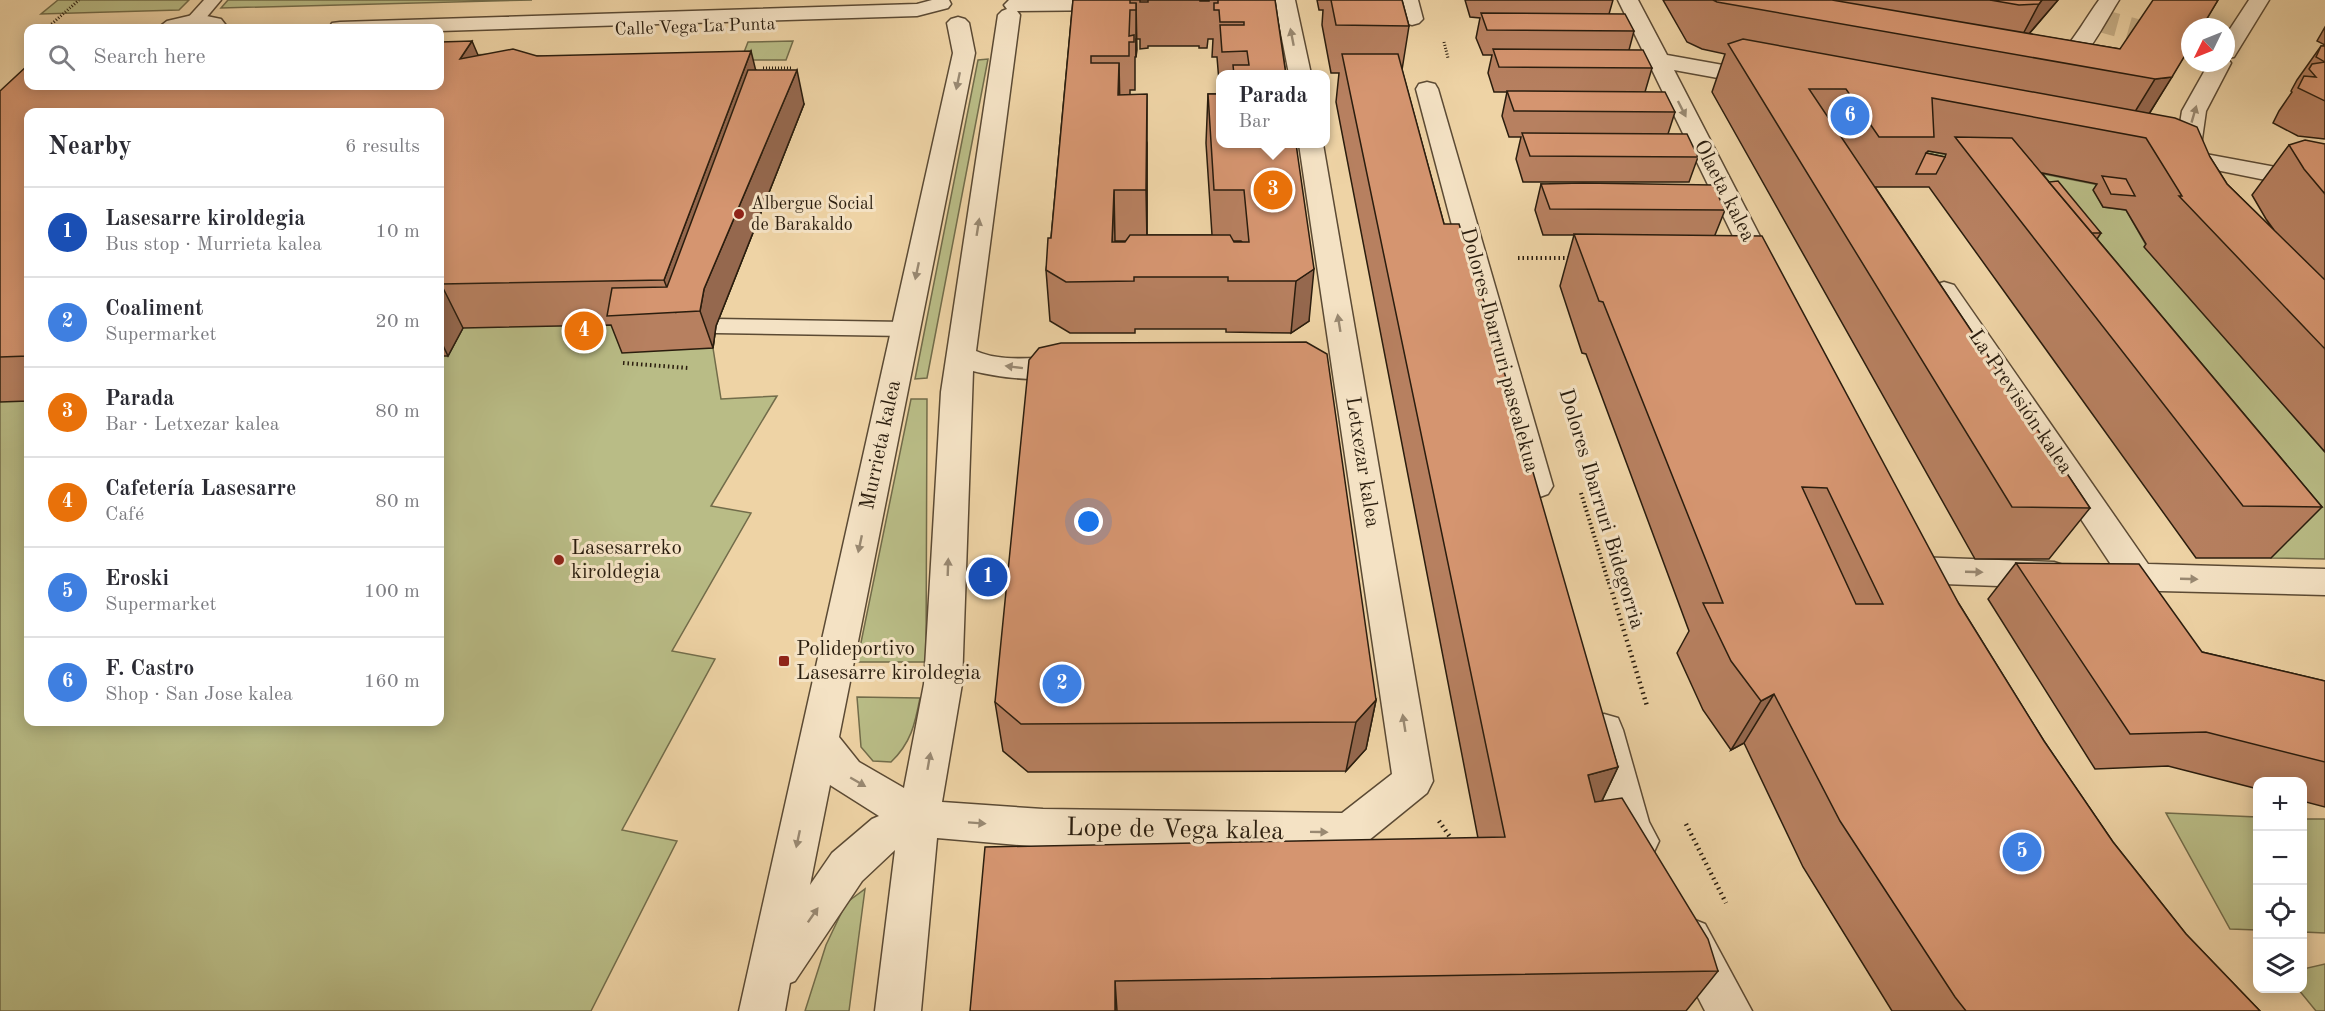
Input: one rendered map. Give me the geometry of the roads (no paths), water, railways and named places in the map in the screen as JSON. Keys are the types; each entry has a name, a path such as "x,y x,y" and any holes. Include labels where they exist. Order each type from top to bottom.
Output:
{"street":[{"name":"Olaeta kalea","path":"1628,0 1779,300"},
{"path":"2033,73 2057,73 2109,0"},
{"path":"2235,38 2259,0"},
{"path":"1207,3 1285,1 1299,70"},
{"path":"898,1011 919,818 943,684 956,392 961,356 972,11 1137,3"},
{"name":"Calle Vega La Punta","path":"444,25 906,10 972,11"},
{"name":"Calle Vega La Punta","path":"444,34 928,19 972,11"},
{"name":"Murrieta kalea","path":"819,741 972,11"},
{"path":"183,24 194,21 209,21 215,24"},
{"path":"1657,60 1787,84"},
{"path":"2208,189 2187,158 2194,111 2215,72"},
{"name":"Dolores Ibarruri pasealekua","path":"1428,89 1546,518"},
{"name":"Letxezar kalea","path":"1311,148 1334,368 1413,781"},
{"path":"2144,150 2325,184"},
{"name":"La Previsión kalea","path":"1928,266 2138,577"},
{"path":"961,356 969,361 1021,368 1103,368"},
{"path":"1934,599 1909,557 2138,577 2325,582"},
{"path":"1596,700 1630,825 1729,1011"},
{"path":"819,741 845,774 919,818"},
{"path":"765,996 819,741"},
{"name":"Lope de Vega kalea","path":"919,818 1042,828 1349,832 1413,781"},
{"path":"765,996 847,867 886,832 919,818"}],"lane":[{"path":"194,21 213,0"},
{"path":"716,326 905,329"}],"tunnel":[{"path":"2095,19 2181,43"}],"place":[{"name":"F. Castro","path":"1850,116"},
{"name":"Parada","path":"1273,190"},
{"name":"Albergue Social de Barakaldo","path":"739,214"},
{"name":"Cafetería Lasesarre","path":"584,331"},
{"name":"Lasesarreko kiroldegia","path":"559,560"},
{"name":"Lasesarre kiroldegia","path":"988,577"},
{"name":"Polideportivo Lasesarre kiroldegia","path":"784,661"},
{"name":"Coaliment","path":"1062,684"},
{"name":"Eroski","path":"2022,852"}]}
